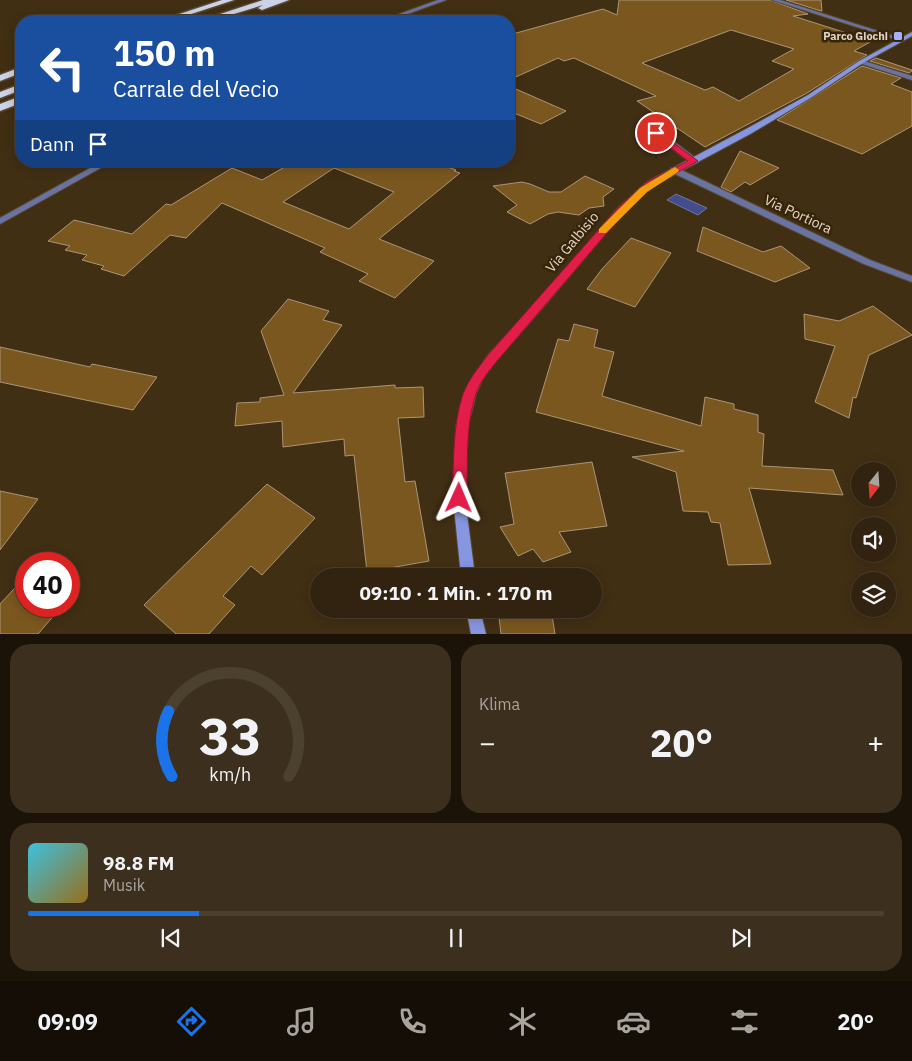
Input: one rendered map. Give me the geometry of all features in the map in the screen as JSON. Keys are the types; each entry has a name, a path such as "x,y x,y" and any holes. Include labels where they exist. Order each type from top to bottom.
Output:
{"highway":[{"path":"181,15 230,0"},
{"path":"222,15 271,0"},
{"path":"240,15 285,0"},
{"path":"0,78 15,72"},
{"path":"0,95 15,89"},
{"path":"0,108 15,102"}],"street":[{"path":"400,15 443,0"},
{"path":"775,0 900,40"},
{"name":"Via Galbisio","path":"467,568 459,498 462,426 470,394 477,378 492,358 620,211 650,184 810,96 861,62 912,34"},
{"path":"861,62 912,78"},
{"path":"656,133 694,161"},
{"path":"0,221 98,167"},
{"name":"Via Portiora","path":"674,170 867,262 912,280"},
{"path":"475,618 479,634"}],"water":[{"path":"676,194 707,208 698,215 667,200"}],"building":[{"path":"619,0 770,0 808,14 793,16 872,41 854,51 867,55 807,93 705,147 637,101 656,96 574,58 564,61 558,58 515,77 515,33 603,9 617,15","holes":["731,30 794,49 772,61 794,69 739,101 713,87 705,90 642,63"]},
{"path":"786,0 821,0 822,11 821,11"},
{"path":"876,58 912,71 909,73 870,61"},
{"path":"862,66 901,78 891,84 912,92 912,126 862,154 777,120"},
{"path":"515,89 566,111 541,124 515,113"},
{"path":"740,151 779,168 750,185 745,182 731,192 721,187"},
{"path":"285,167 448,167 460,173 379,239 434,261 395,298 359,281 368,274 320,252 325,248 222,203 186,238 170,235 124,276 101,269 104,266 82,260 87,255 65,250 70,246 48,241 74,220 132,234 166,204 171,205 232,168 262,180","holes":["334,168 394,192 349,229 283,202"]},
{"path":"585,176 614,189 603,197 604,206 589,208 579,215 558,212 548,214 530,224 507,212 517,205 493,186 522,182 549,192 561,192"},
{"path":"703,227 763,252 781,246 810,268 775,282 697,251"},
{"path":"631,238 671,253 635,307 587,289 602,269"},
{"path":"288,299 329,311 323,320 342,325 293,393 395,385 395,388 423,387 424,417 398,418 405,482 415,481 429,561 390,568 367,568 354,455 345,456 344,439 283,447 282,421 235,426 237,403 260,402 260,398 284,395 261,331"},
{"path":"873,306 912,335 869,355 856,398 853,397 849,418 815,402 835,346 805,339 804,314 839,321"},
{"path":"574,324 598,330 594,347 614,352 602,396 701,426 705,397 734,404 734,409 758,415 758,432 764,434 762,466 833,470 843,495 749,488 771,564 728,565 720,523 711,522 708,512 683,511 676,472 632,457 684,451 536,412 558,339 569,341"},
{"path":"0,347 90,367 92,364 157,377 133,410 0,382"},
{"path":"592,462 607,526 559,532 571,552 543,562 533,549 518,556 500,527 514,524 505,473"},
{"path":"267,484 315,518 262,575 251,566 223,596 235,605 209,634 176,634 144,605"},
{"path":"0,491 38,499 0,550"},
{"path":"15,588 15,617 53,617 38,634 0,634 0,604"},
{"path":"499,618 552,618 555,634 501,634"}],"slow traffic":[{"path":"602,231 620,211 644,190 656,180 675,170"}],"place":[{"name":"Parco Giochi","path":"898,36"}],"route":[{"path":"459,498 462,426 470,394 477,378 492,358 542,303 620,211 650,184 694,161 656,133"}]}
